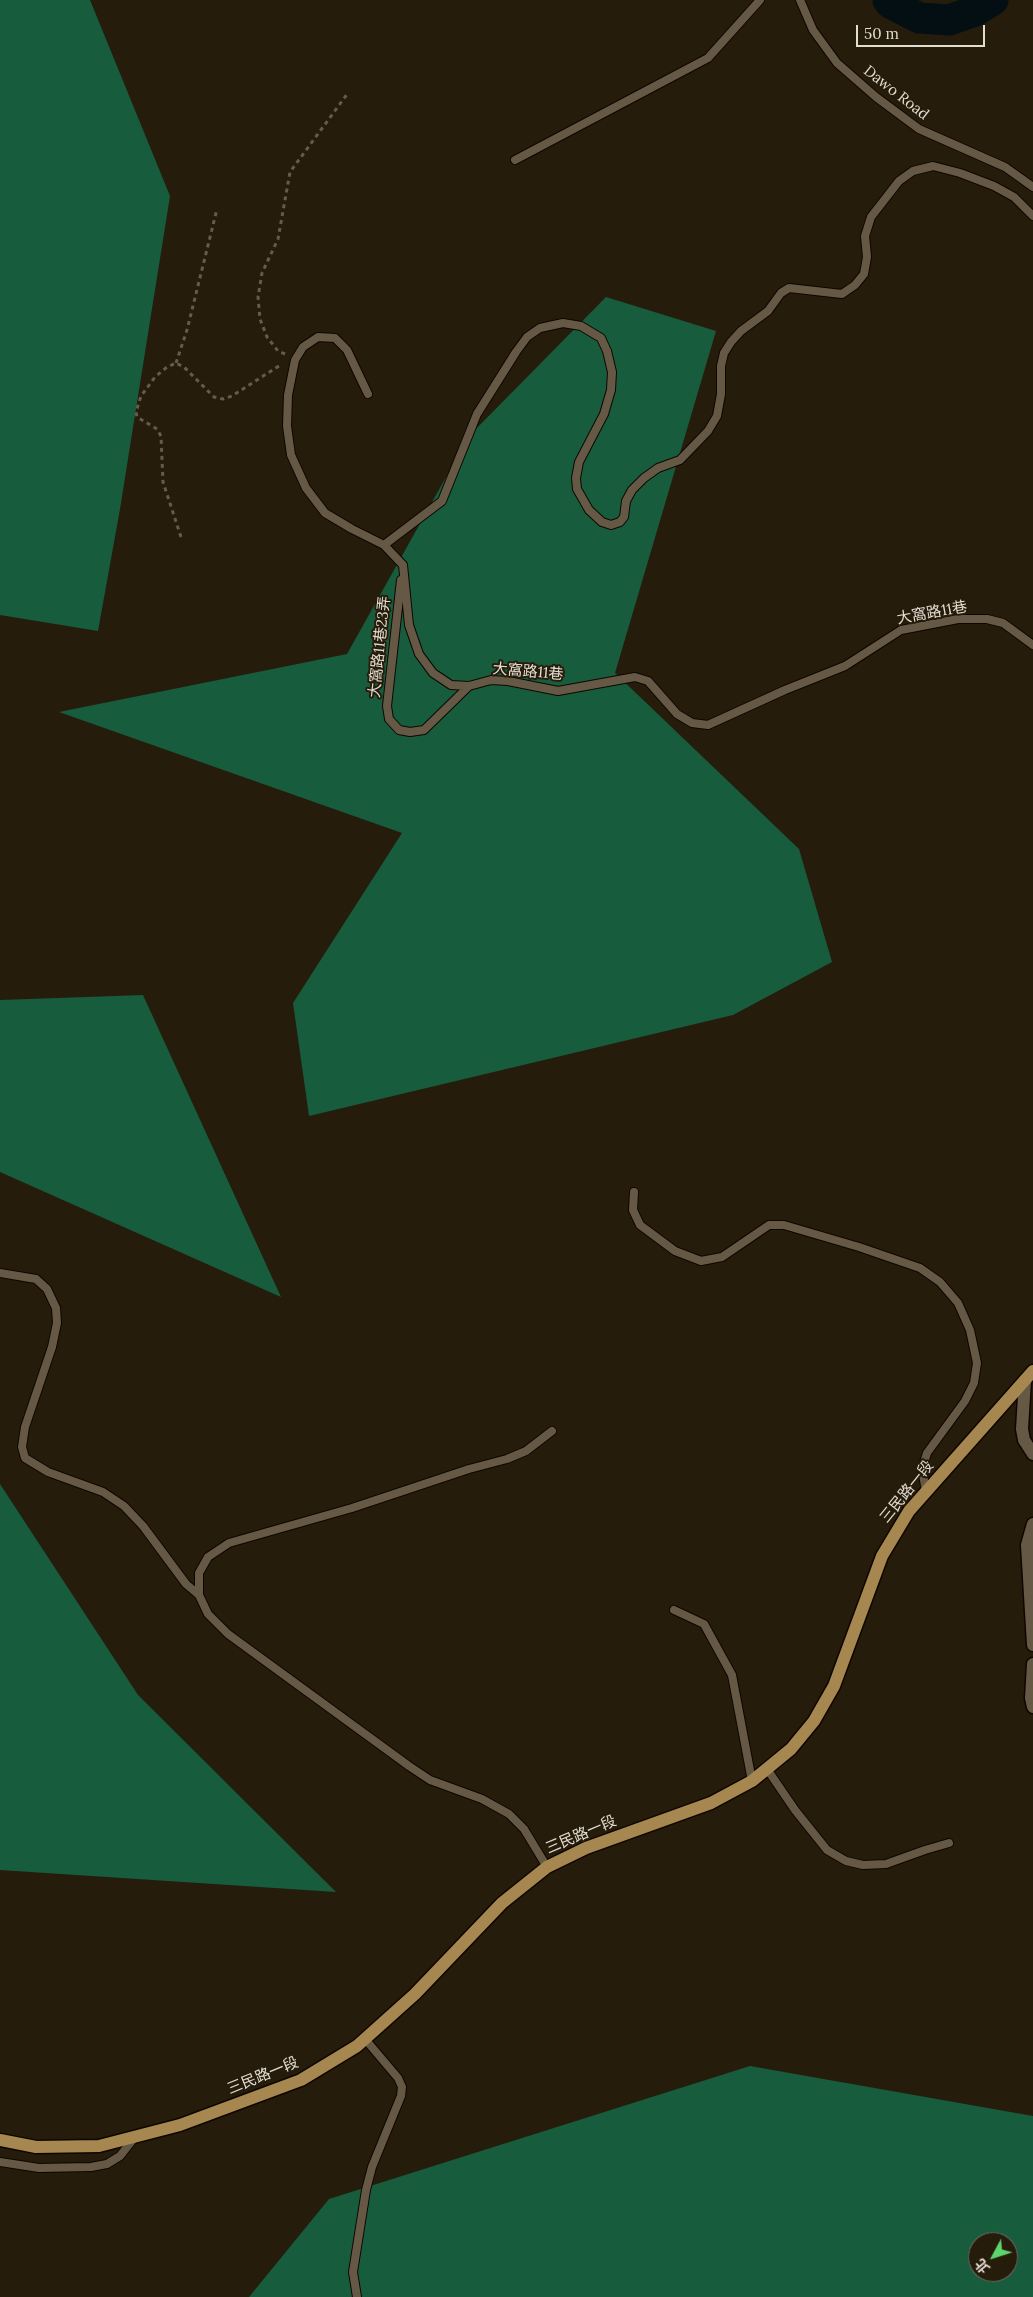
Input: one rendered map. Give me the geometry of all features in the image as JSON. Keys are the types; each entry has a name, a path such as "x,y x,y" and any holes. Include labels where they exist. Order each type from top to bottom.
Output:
{"main road":[{"name":"三民路一段","path":"0,2140 36,2147 99,2146 180,2125 301,2080 365,2038 415,1994 502,1903 547,1868 586,1848 711,1803 752,1781 791,1749 814,1721 834,1686 882,1556 909,1511 1029,1376"}],"street":[{"path":"1029,1376 1022,1429 1024,1440 1033,1454"},
{"path":"1033,1524 1027,1545 1033,1645"},
{"path":"1033,1664 1031,1698 1033,1707"}],"lane":[{"path":"515,160 708,58 760,0"},
{"name":"Dawo Road","path":"800,0 813,30 837,63 876,97 919,130 1005,167 1033,187"},
{"path":"384,545 442,501 477,414 516,352 528,337 540,328 563,323 580,326 601,338 607,351 612,372 611,390 604,414 578,462 576,478 577,489 589,510 602,522 611,525 620,522 624,517 626,501 632,490 644,478 658,468 680,460 708,431 717,416 721,394 721,366 724,353 730,342 741,331 768,311 781,293 789,288 842,294 855,286 864,274 867,257 865,236 872,217 899,181 913,171 932,166 960,173 994,186 1014,197 1033,216"},
{"path":"368,394 347,350 335,338 318,337 303,347 295,360 288,395 287,426 291,455 306,488 325,513 384,545 403,565"},
{"name":"大窩路11巷","path":"403,565 409,625 419,654 433,673 451,685 469,686 491,680 508,681 558,691 635,676 648,682 678,714 692,723 708,725 785,690 845,666 901,630 958,619 987,619 1003,623 1033,645"},
{"name":"大窩路11巷23弄","path":"403,565 388,698 389,719 399,730 410,732 424,730 469,686"},
{"path":"634,1192 632,1210 640,1225 675,1251 701,1261 722,1257 769,1225 784,1224 920,1268 940,1282 958,1303 970,1330 978,1363 974,1383 965,1401 927,1453 922,1469 926,1491"},
{"path":"0,1273 36,1279 47,1289 56,1308 57,1323 52,1347 25,1428 22,1446 25,1458 48,1472 103,1492 124,1506 143,1526 186,1584 199,1595 208,1614 228,1634 430,1780 482,1799 509,1814 524,1829 547,1868"},
{"path":"0,1277 9,1274"},
{"path":"199,1595 199,1573 208,1557 229,1542 352,1508 469,1469 507,1459 526,1451 552,1430"},
{"path":"674,1610 704,1624 732,1675 752,1781"},
{"path":"767,1769 795,1810 827,1850 846,1861 863,1865 886,1864 925,1850 949,1844"},
{"path":"357,2297 353,2272 366,2190 372,2167 401,2096 402,2087 398,2078 365,2038"},
{"path":"0,2162 39,2168 91,2167 107,2164 120,2156 135,2136"}],"path":[{"path":"295,360 278,351 267,337 263,328 258,297 262,273 278,239 290,172 348,93"},
{"path":"181,537 163,482 161,436 157,429 137,418 136,412 141,396 155,377 167,367 176,363 187,330 217,209"},
{"path":"176,363 184,367 214,397 223,399 232,396 266,373 295,360"}],"green space":[{"path":"0,0 90,0 170,196 120,509 98,631 0,615"},
{"path":"606,297 716,331 615,673 799,849 832,962 733,1015 309,1116 293,1003 402,833 59,712 347,654 469,436"},
{"path":"143,995 281,1297 0,1172 0,1000"},
{"path":"0,1484 138,1695 336,1892 0,1870"},
{"path":"750,2066 1033,2116 1033,2297 249,2297 329,2199"}],"waterway":[{"path":"888,0 890,3 919,18 949,20 975,11 993,0"}]}
